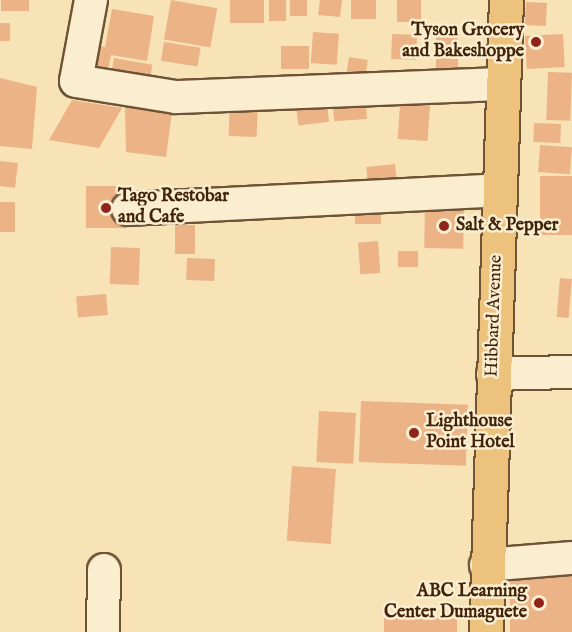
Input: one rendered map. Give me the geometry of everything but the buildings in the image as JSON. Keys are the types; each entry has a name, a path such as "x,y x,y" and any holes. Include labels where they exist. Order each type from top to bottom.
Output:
{"main road":[{"name":"Hibbard Avenue","path":"486,632 486,566 502,84 507,0"}],"street":[{"path":"91,0 76,81 176,97 502,84"},
{"path":"128,209 499,190"},
{"path":"493,374 572,372"},
{"path":"486,566 572,558"},
{"path":"103,632 104,570"}],"place":[{"name":"Tyson Grocery and Bakeshoppe","path":"536,42"},
{"name":"Tago Restobar and Cafe","path":"106,208"},
{"name":"Salt & Pepper","path":"444,226"},
{"name":"Lighthouse Point Hotel","path":"414,433"},
{"name":"ABC Learning Center Dumaguete","path":"539,603"}]}
